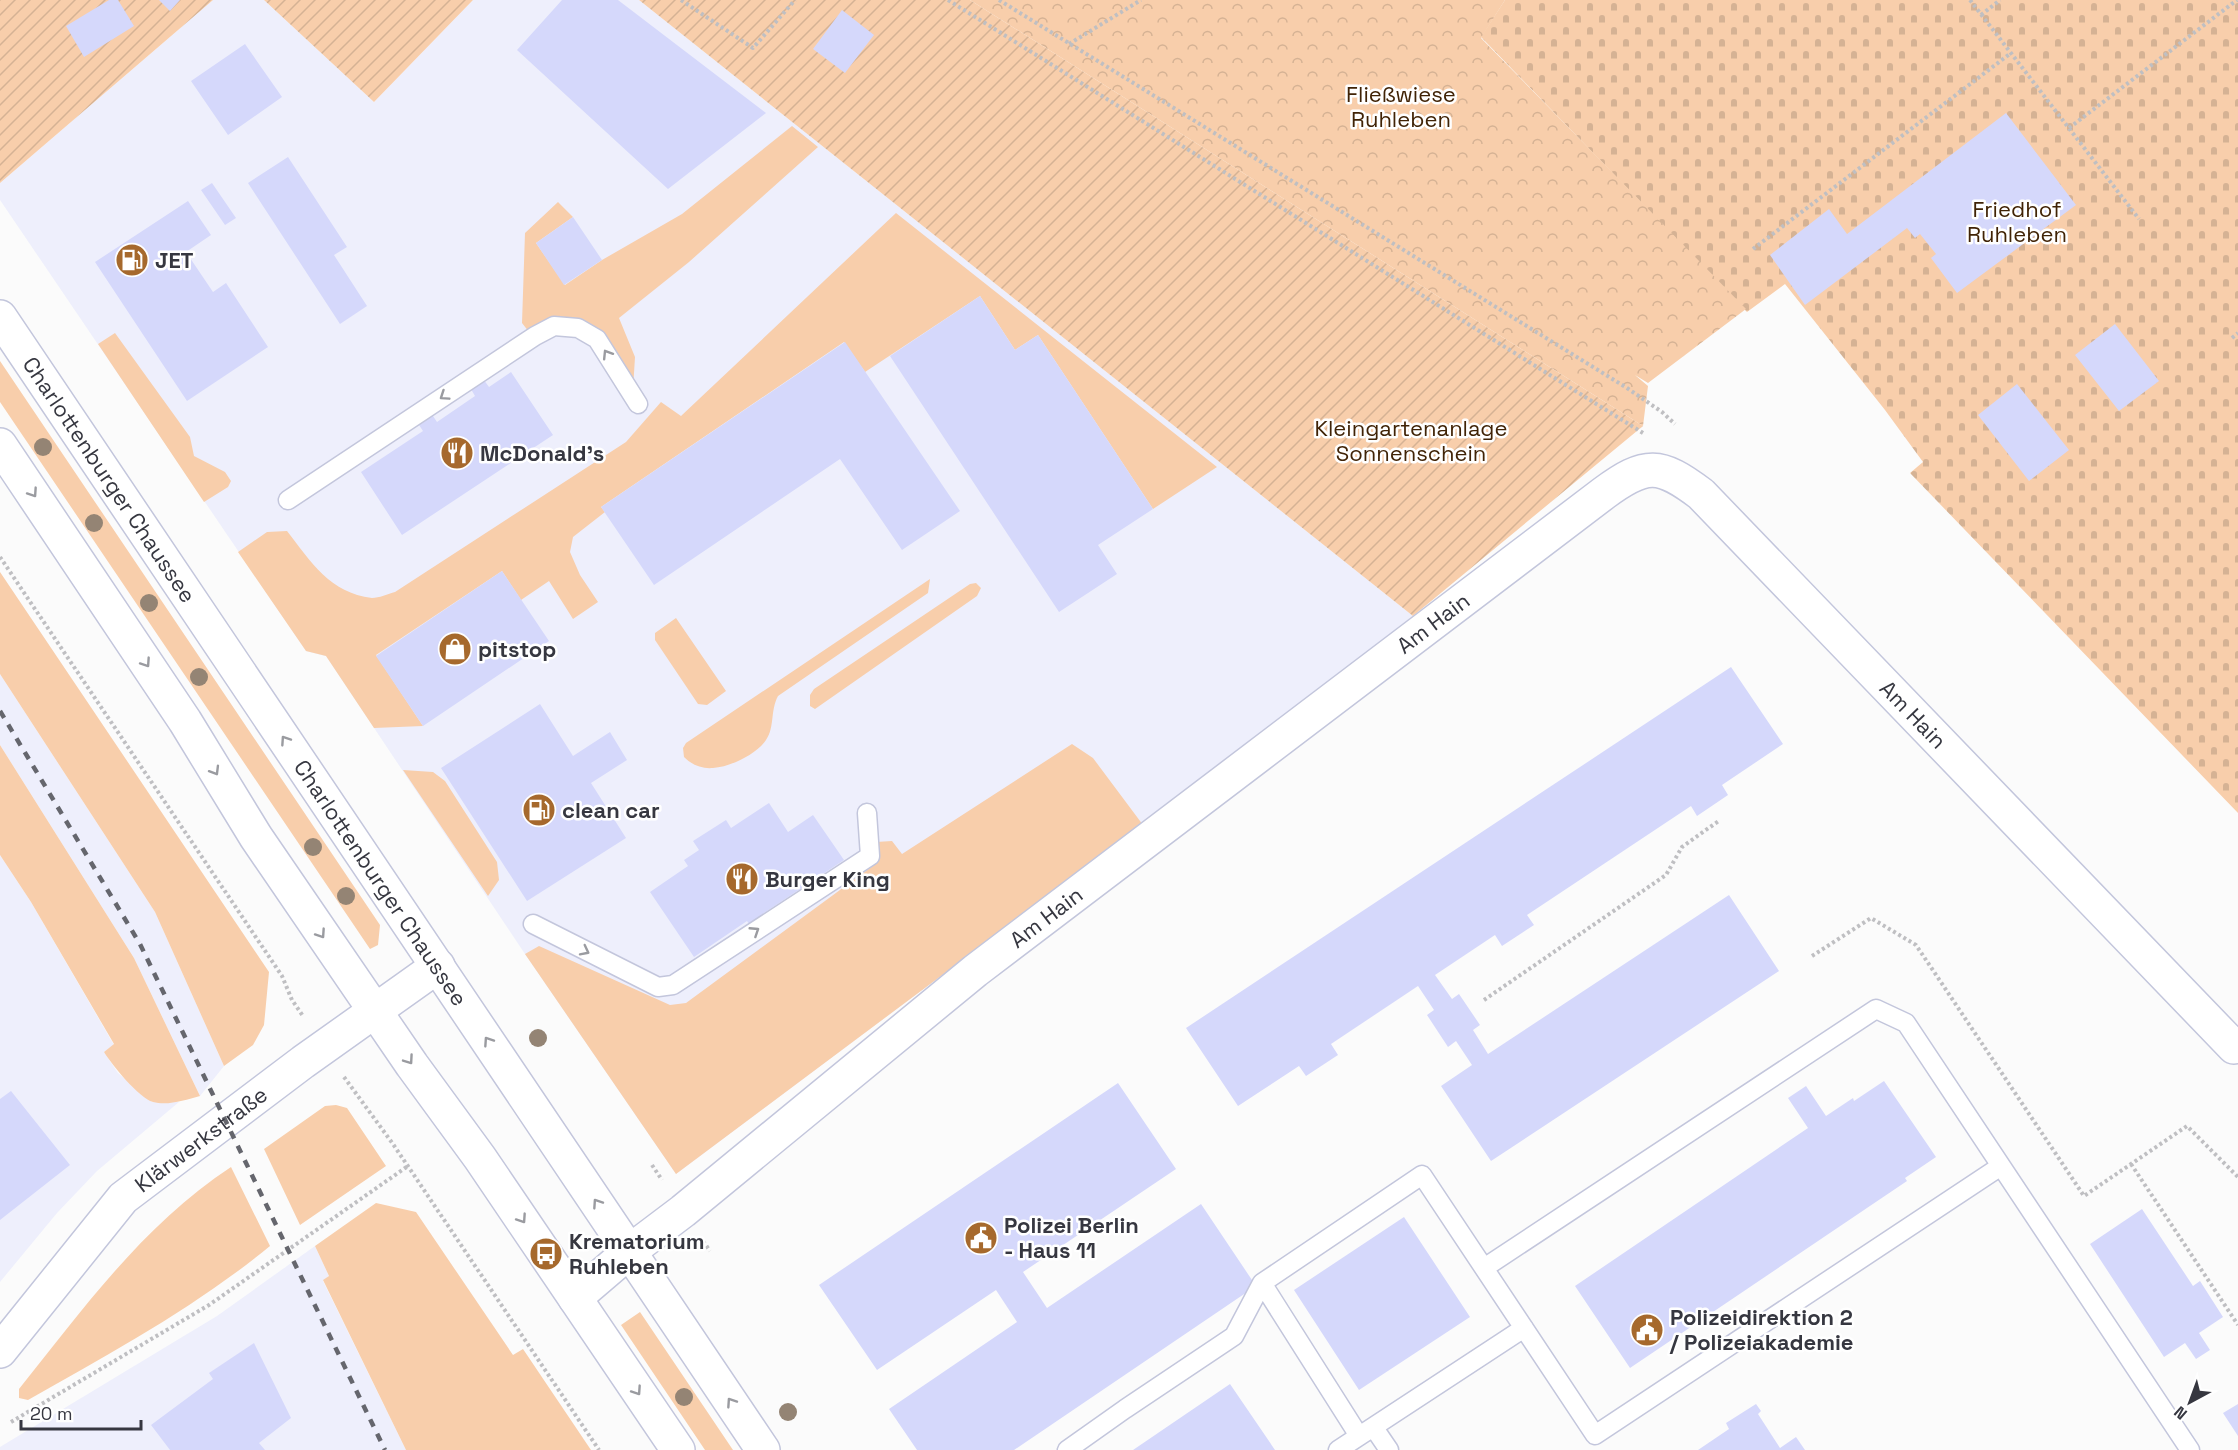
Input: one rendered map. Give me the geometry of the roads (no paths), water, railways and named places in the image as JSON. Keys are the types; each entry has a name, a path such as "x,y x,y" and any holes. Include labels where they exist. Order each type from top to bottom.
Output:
{"street":[{"name":"Charlottenburger Chaussee","path":"0,316 763,1450"},
{"path":"0,445 185,720 256,837 375,1012 480,1158 678,1450"},
{"name":"Am Hain","path":"575,1298 975,970 1604,493 1627,476 1646,471 1660,471 1681,479 1701,494 2234,1047"},
{"name":"Klärwerkstraße","path":"0,1351 123,1198 303,1062 438,966"}],"lane":[{"path":"288,500 534,336 554,326 578,328 597,339 638,404"},
{"path":"533,924 658,987 672,985 870,856 867,813"},
{"path":"1484,1268 1876,1009 1906,1023 2190,1450"},
{"path":"1067,1450 1234,1336 1262,1284 1422,1175 1595,1436 2001,1166"},
{"path":"1262,1284 1366,1432 1389,1450"},
{"path":"1338,1450 1524,1328"}],"railway":[{"path":"0,711 140,944 385,1450"}],"place":[{"name":"JET","path":"132,260"},
{"name":"McDonald's","path":"457,453"},
{"name":"pitstop","path":"455,649"},
{"name":"clean car","path":"539,810"},
{"name":"Burger King","path":"742,879"},
{"name":"Polizei Berlin - Haus 11","path":"981,1238"},
{"name":"Krematorium Ruhleben","path":"546,1254"},
{"name":"Polizeidirektion 2 / Polizeiakademie","path":"1647,1330"}],"park label":[{"name":"Fließwiese Ruhleben","path":"1401,106"},
{"name":"Friedhof Ruhleben","path":"2017,222"},
{"name":"Kleingartenanlage Sonnenschein","path":"1411,440"}]}
